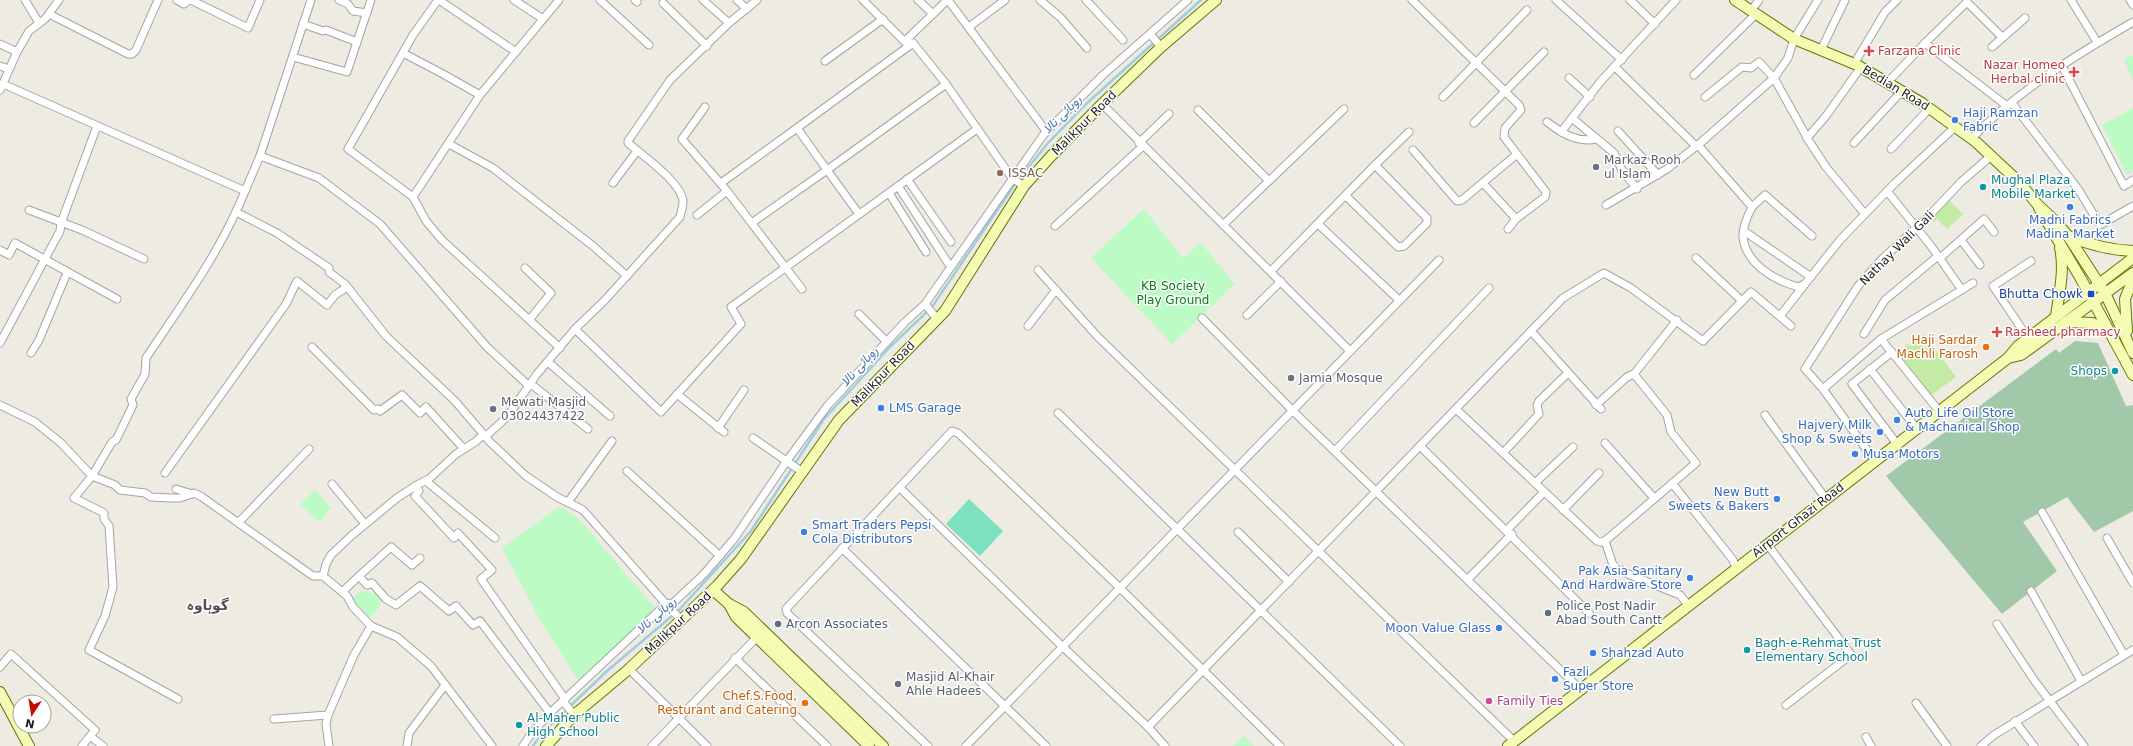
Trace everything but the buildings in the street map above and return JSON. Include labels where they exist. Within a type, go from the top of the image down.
[{"type":"main road","name":"Malikpur Road","points":[[546,746],[572,713],[629,669],[680,619],[713,590],[740,559],[799,470],[839,420],[934,317],[945,311],[1023,185],[1160,46],[1216,0]]},
{"type":"main road","name":"Bedian Road","points":[[1735,0],[1794,39],[1858,66],[1902,91],[1972,139],[2020,183],[2037,204],[2068,236],[2105,293],[2133,353]]},
{"type":"main road","name":"Bedian Road","points":[[2037,204],[2111,333],[2133,375]]},
{"type":"main road","points":[[2068,236],[2087,244],[2107,249],[2133,251]]},
{"type":"main road","points":[[2056,316],[2061,281],[2062,257],[2059,244]]},
{"type":"main road","points":[[2090,296],[2099,284],[2133,258]]},
{"type":"main road","points":[[2008,358],[2018,346],[2056,316],[2090,296],[2105,293],[2133,273]]},
{"type":"main road","points":[[2128,340],[2125,299],[2133,279]]},
{"type":"main road","name":"Airport Ghazi Road","points":[[1511,744],[2008,358],[2021,354],[2065,322],[2090,296]]},
{"type":"main road","points":[[2065,322],[2075,321],[2093,323],[2111,333]]},
{"type":"main road","points":[[713,590],[729,604],[744,612],[883,746]]},
{"type":"main road","points":[[729,604],[736,617],[869,746]]},
{"type":"main road","points":[[0,692],[29,746]]},
{"type":"street","points":[[25,0],[39,23]]},
{"type":"street","points":[[59,0],[49,14],[29,31],[17,52],[1,87],[97,126],[245,191]]},
{"type":"street","points":[[49,14],[128,54],[132,54],[136,50],[158,0]]},
{"type":"street","points":[[177,0],[184,4],[190,0],[248,28],[260,0]]},
{"type":"street","points":[[178,699],[89,650],[106,616],[113,587],[109,526],[104,519],[104,513],[74,498],[92,476],[112,442],[116,440],[133,405],[131,399],[145,374],[146,358],[205,269],[236,212],[260,156],[311,0]]},
{"type":"street","points":[[339,0],[348,4],[353,11],[366,13]]},
{"type":"street","points":[[293,57],[347,72],[371,0]]},
{"type":"street","points":[[516,52],[439,0],[403,53],[348,149],[413,197],[426,221],[442,240],[560,348]]},
{"type":"street","points":[[514,0],[543,19]]},
{"type":"street","points":[[413,197],[480,95],[559,0]]},
{"type":"street","points":[[600,0],[649,45]]},
{"type":"street","points":[[703,0],[729,23]]},
{"type":"street","points":[[736,0],[747,9]]},
{"type":"street","points":[[322,576],[331,555],[365,524],[415,486],[426,480],[507,417],[537,374],[575,329],[627,276],[674,224],[680,216],[682,209],[683,200],[679,191],[628,143],[628,140],[670,80],[707,46],[729,23],[757,0]]},
{"type":"street","points":[[863,0],[907,43],[913,43],[946,84],[1012,178],[1023,185]]},
{"type":"street","points":[[918,0],[934,14]]},
{"type":"street","points":[[721,183],[797,128],[907,43],[947,0],[969,27],[1046,131]]},
{"type":"street","points":[[969,27],[1005,0]]},
{"type":"street","points":[[1040,0],[1060,17],[1087,48]]},
{"type":"street","points":[[1086,0],[1123,40]]},
{"type":"street","points":[[523,746],[531,734],[550,713],[666,604],[673,603],[703,575],[720,556],[734,539],[786,462],[828,405],[886,342],[926,306],[1012,178],[1046,131],[1103,75],[1150,36],[1188,0]]},
{"type":"street","points":[[1412,0],[1477,62],[1519,105],[1521,110],[1503,132],[1506,142],[1546,192],[1545,197],[1516,219],[1508,229]]},
{"type":"street","points":[[1556,0],[1622,60]]},
{"type":"street","points":[[1630,0],[1655,24]]},
{"type":"street","points":[[1561,132],[1615,67],[1676,0]]},
{"type":"street","points":[[1694,75],[1754,12],[1759,0]]},
{"type":"street","points":[[1606,205],[1637,189],[1697,146],[1774,78],[1788,58],[1794,39],[1818,0]]},
{"type":"street","points":[[1821,50],[1845,0]]},
{"type":"street","points":[[1807,138],[1826,116],[1858,66],[1884,12],[1896,0]]},
{"type":"street","points":[[2071,0],[2097,42]]},
{"type":"street","points":[[2130,0],[2133,5]]},
{"type":"street","points":[[1887,83],[1925,43],[1968,2],[2002,37]]},
{"type":"street","points":[[662,3],[707,46]]},
{"type":"street","points":[[1443,97],[1527,10]]},
{"type":"street","points":[[1992,47],[2025,18]]},
{"type":"street","points":[[824,61],[883,19]]},
{"type":"street","points":[[1972,139],[1995,114],[2097,42],[2133,22]]},
{"type":"street","points":[[303,24],[323,31],[326,30],[357,42]]},
{"type":"street","points":[[1150,36],[1160,46]]},
{"type":"street","points":[[1925,43],[2010,104],[2078,189],[2100,225],[2133,206]]},
{"type":"street","points":[[0,44],[17,52]]},
{"type":"street","points":[[1474,123],[1544,52]]},
{"type":"street","points":[[403,53],[480,95]]},
{"type":"street","points":[[1705,96],[1742,67],[1751,68],[1759,62],[1774,78],[1807,138],[1837,181],[1865,214]]},
{"type":"street","points":[[0,66],[9,69]]},
{"type":"street","points":[[2062,66],[2124,186],[2133,180]]},
{"type":"street","points":[[1615,67],[1697,146],[1752,207]]},
{"type":"street","points":[[1569,78],[1590,97]]},
{"type":"street","points":[[753,222],[946,84]]},
{"type":"street","points":[[1854,144],[1902,91]]},
{"type":"street","points":[[1102,104],[1141,145],[1271,271],[1350,351]]},
{"type":"street","points":[[705,107],[682,140],[721,183],[753,222],[802,289]]},
{"type":"street","points":[[1223,225],[1344,108]]},
{"type":"street","points":[[1891,149],[1930,109]]},
{"type":"street","points":[[1198,110],[1268,180]]},
{"type":"street","points":[[1055,226],[1141,145],[1169,114]]},
{"type":"street","points":[[1572,118],[1614,154],[1622,170],[1637,189]]},
{"type":"street","points":[[1547,122],[1561,132],[1577,139],[1596,139]]},
{"type":"street","points":[[0,344],[60,231],[61,223],[97,126]]},
{"type":"street","points":[[1780,316],[1840,240],[1887,191],[1955,127]]},
{"type":"street","points":[[797,128],[859,214]]},
{"type":"street","points":[[575,329],[661,412],[741,324],[731,307],[977,129]]},
{"type":"street","points":[[1618,131],[1658,175]]},
{"type":"street","points":[[1271,271],[1346,196],[1374,165],[1409,132]]},
{"type":"street","points":[[449,144],[493,168],[592,246],[627,276]]},
{"type":"street","points":[[612,182],[637,150]]},
{"type":"street","points":[[1413,150],[1457,200],[1462,200],[1516,155]]},
{"type":"street","points":[[260,156],[319,178],[380,224],[487,347],[530,385],[588,429]]},
{"type":"street","name":"Nathay Wali Gali","points":[[1822,389],[1805,369],[1858,286],[1882,259],[1915,229],[1961,182],[1991,156]]},
{"type":"street","points":[[1346,196],[1398,247],[1404,246],[1426,225],[1427,218],[1374,165]]},
{"type":"street","points":[[907,179],[951,242]]},
{"type":"street","points":[[1483,183],[1516,219]]},
{"type":"street","points":[[898,186],[948,263]]},
{"type":"street","points":[[697,215],[727,190]]},
{"type":"street","points":[[1887,191],[1915,229],[1939,257],[1962,290]]},
{"type":"street","points":[[889,193],[926,252]]},
{"type":"street","points":[[1805,284],[1798,287],[1790,285],[1758,267],[1747,250],[1743,236],[1752,207],[1765,195],[1812,236]]},
{"type":"street","points":[[29,210],[82,230],[144,259]]},
{"type":"street","points":[[236,212],[277,233],[329,268],[328,272],[347,287],[386,336],[455,401],[484,436],[526,476],[557,497],[582,510],[680,619]]},
{"type":"street","points":[[1864,334],[1885,300],[1961,240],[1984,219],[1994,232]]},
{"type":"street","points":[[1318,224],[1399,300]]},
{"type":"street","points":[[1744,231],[1811,277]]},
{"type":"street","points":[[1961,240],[1980,264]]},
{"type":"street","points":[[0,250],[9,255],[15,243],[117,299]]},
{"type":"street","points":[[1696,258],[1742,301]]},
{"type":"street","points":[[966,746],[1439,260]]},
{"type":"street","points":[[2028,338],[1993,286],[2031,261]]},
{"type":"street","points":[[525,268],[551,293],[530,319]]},
{"type":"street","points":[[1038,270],[1097,336],[1319,550],[1511,744]]},
{"type":"street","points":[[32,353],[68,273]]},
{"type":"street","points":[[1148,727],[1563,298],[1604,273],[1631,288],[1676,320],[1702,341],[1751,292],[1791,326]]},
{"type":"street","points":[[165,473],[286,304],[297,281],[327,305],[334,295],[347,287]]},
{"type":"street","points":[[1247,315],[1281,281]]},
{"type":"street","points":[[1875,461],[1822,389],[1881,339],[1973,283]]},
{"type":"street","points":[[1335,451],[1489,288]]},
{"type":"street","points":[[1028,326],[1056,290]]},
{"type":"street","points":[[926,306],[934,317]]},
{"type":"street","points":[[859,314],[886,342]]},
{"type":"street","points":[[1202,318],[1293,411],[1580,689]]},
{"type":"street","points":[[1531,331],[1599,407],[1627,378],[1634,374],[1676,320]]},
{"type":"street","points":[[1881,339],[1939,411]]},
{"type":"street","points":[[312,347],[374,410],[378,409],[380,411],[402,394],[420,413],[426,407],[464,449]]},
{"type":"street","points":[[1892,352],[1852,384],[1897,444]]},
{"type":"street","points":[[548,362],[610,416]]},
{"type":"street","points":[[1870,369],[1917,429]]},
{"type":"street","points":[[1502,453],[1539,414],[1537,405],[1540,401],[1568,373]]},
{"type":"street","points":[[1456,409],[1563,510],[1597,541],[1601,542],[1605,541],[1696,463],[1671,432],[1667,415],[1634,374]]},
{"type":"street","points":[[677,394],[721,430],[744,390]]},
{"type":"street","points":[[0,405],[35,422],[61,444],[92,476],[115,485],[120,490],[139,491],[151,497],[180,498],[192,494]]},
{"type":"street","points":[[1058,413],[1400,746]]},
{"type":"street","points":[[1765,415],[1826,499]]},
{"type":"street","points":[[928,746],[787,613],[786,609],[900,488],[947,434],[952,431],[958,433],[1120,588],[1280,746]]},
{"type":"street","points":[[753,438],[799,470]]},
{"type":"street","points":[[568,502],[612,441]]},
{"type":"street","points":[[1605,443],[1654,498]]},
{"type":"street","points":[[1420,446],[1590,613]]},
{"type":"street","points":[[1535,483],[1573,447]]},
{"type":"street","points":[[239,522],[309,449]]},
{"type":"street","points":[[627,471],[720,556]]},
{"type":"street","points":[[1563,510],[1600,473]]},
{"type":"street","points":[[426,480],[495,538]]},
{"type":"street","points":[[1672,483],[1733,560],[1736,568]]},
{"type":"street","points":[[332,484],[365,524]]},
{"type":"street","points":[[415,486],[419,491],[415,496],[454,538],[458,533],[492,570],[481,579],[572,713]]},
{"type":"street","points":[[900,488],[1063,647],[1148,727],[1165,746]]},
{"type":"street","points":[[176,489],[192,494],[194,493],[202,497],[313,576],[322,576],[342,592],[370,626],[397,637],[430,666],[492,746]]},
{"type":"street","points":[[1468,579],[1544,492]]},
{"type":"street","points":[[2042,512],[2124,655]]},
{"type":"street","points":[[1238,532],[1289,582]]},
{"type":"street","points":[[2107,538],[2133,583]]},
{"type":"street","points":[[1605,541],[1613,565],[1628,574],[1680,595],[1689,606]]},
{"type":"street","points":[[1767,544],[1848,648],[1850,653],[1848,657],[1786,706]]},
{"type":"street","points":[[342,592],[391,547],[412,564],[420,558]]},
{"type":"street","points":[[842,548],[1046,746]]},
{"type":"street","points":[[359,576],[367,585],[372,583],[386,599],[396,605],[420,586],[449,611],[456,606],[473,625],[480,621],[550,713]]},
{"type":"street","points":[[2031,591],[2081,681]]},
{"type":"street","points":[[1997,624],[2084,746]]},
{"type":"street","points":[[329,746],[326,724],[328,715],[354,655],[370,626]]},
{"type":"street","points":[[652,746],[678,717],[757,637]]},
{"type":"street","points":[[1981,746],[2015,721],[2133,650]]},
{"type":"street","points":[[0,667],[11,654],[95,730],[82,746]]},
{"type":"street","points":[[735,658],[827,746]]},
{"type":"street","points":[[629,669],[707,746]]},
{"type":"street","points":[[407,746],[410,732],[445,686]]},
{"type":"street","points":[[1916,703],[1947,746]]},
{"type":"street","points":[[274,719],[328,715]]},
{"type":"street","points":[[2015,721],[2034,746]]},
{"type":"street","points":[[90,736],[103,746]]},
{"type":"street","points":[[1866,737],[1871,746]]},
{"type":"green space","points":[[2133,55],[2133,80],[2124,60]]},
{"type":"green space","points":[[2133,108],[2133,171],[2127,175],[2102,125]]},
{"type":"green space","points":[[1948,199],[1963,214],[1947,229],[1937,219],[1934,222],[1929,217]]},
{"type":"green space","name":"KB Society Play Ground","points":[[1144,209],[1183,258],[1201,243],[1235,284],[1172,344],[1091,258]]},
{"type":"green space","points":[[1924,334],[1956,377],[1930,396],[1901,357],[1907,353],[1904,348],[1908,344],[1910,346]]},
{"type":"green space","points":[[2075,341],[2098,343],[2126,406],[2133,405],[2133,511],[2094,532],[2067,497],[2023,522],[2057,571],[2002,614],[1886,476],[2056,349],[2059,353]]},
{"type":"green space","points":[[315,490],[331,508],[319,522],[300,505]]},
{"type":"green space","points":[[969,499],[1003,531],[980,556],[946,524]]},
{"type":"green space","points":[[560,506],[580,520],[657,610],[578,680],[540,620],[502,548]]},
{"type":"green space","points":[[362,591],[376,593],[383,600],[374,615],[369,617],[352,598]]},
{"type":"green space","points":[[1244,736],[1254,746],[1233,746]]},
{"type":"waterway","name":"روہائی نالا","points":[[533,746],[543,732],[607,671],[679,610],[751,531],[824,419],[891,346],[932,307],[1015,184],[1048,143],[1085,105],[1201,0]]},
{"type":"place","name":"Farzana Clinic","points":[[1869,51]]},
{"type":"place","name":"Nazar Homeo Herbal clinic","points":[[2074,72]]},
{"type":"place","name":"Haji Ramzan Fabric","points":[[1955,120]]},
{"type":"place","name":"Markaz Rooh ul Islam","points":[[1596,167]]},
{"type":"place","name":"ISSAC","points":[[1000,173]]},
{"type":"place","name":"Mughal Plaza Mobile Market","points":[[1983,187]]},
{"type":"place","name":"Madni Fabrics Madina Market","points":[[2070,207]]},
{"type":"place","name":"Bhutta Chowk","points":[[2091,294]]},
{"type":"place","name":"Rasheed pharmacy","points":[[1997,332]]},
{"type":"place","name":"Haji Sardar Machli Farosh","points":[[1986,347]]},
{"type":"place","name":"Shops","points":[[2115,371]]},
{"type":"place","name":"Jamia Mosque","points":[[1291,378]]},
{"type":"place","name":"LMS Garage","points":[[881,408]]},
{"type":"place","name":"Mewati Masjid 03024437422","points":[[493,409]]},
{"type":"place","name":"Auto Life Oil Store & Machanical Shop","points":[[1897,420]]},
{"type":"place","name":"Hajvery Milk Shop & Sweets","points":[[1880,432]]},
{"type":"place","name":"Musa Motors","points":[[1855,454]]},
{"type":"place","name":"New Butt Sweets & Bakers","points":[[1777,499]]},
{"type":"place","name":"Smart Traders Pepsi Cola Distributors","points":[[804,532]]},
{"type":"place","name":"Pak Asia Sanitary And Hardware Store","points":[[1690,578]]},
{"type":"place","name":"Police Post Nadir Abad South Cantt","points":[[1548,613]]},
{"type":"place","name":"Arcon Associates","points":[[778,624]]},
{"type":"place","name":"Moon Value Glass","points":[[1499,628]]},
{"type":"place","name":"Bagh-e-Rehmat Trust Elementary School","points":[[1747,650]]},
{"type":"place","name":"Shahzad Auto","points":[[1593,653]]},
{"type":"place","name":"Fazli Super Store","points":[[1555,679]]},
{"type":"place","name":"Masjid Al-Khair Ahle Hadees","points":[[898,684]]},
{"type":"place","name":"Family Ties","points":[[1489,701]]},
{"type":"place","name":"Chef.S.Food, Resturant and Catering","points":[[805,703]]},
{"type":"place","name":"Al-Maher Public High School","points":[[519,725]]},
{"type":"district","name":"گوہاوہ","points":[[208,605]]}]
